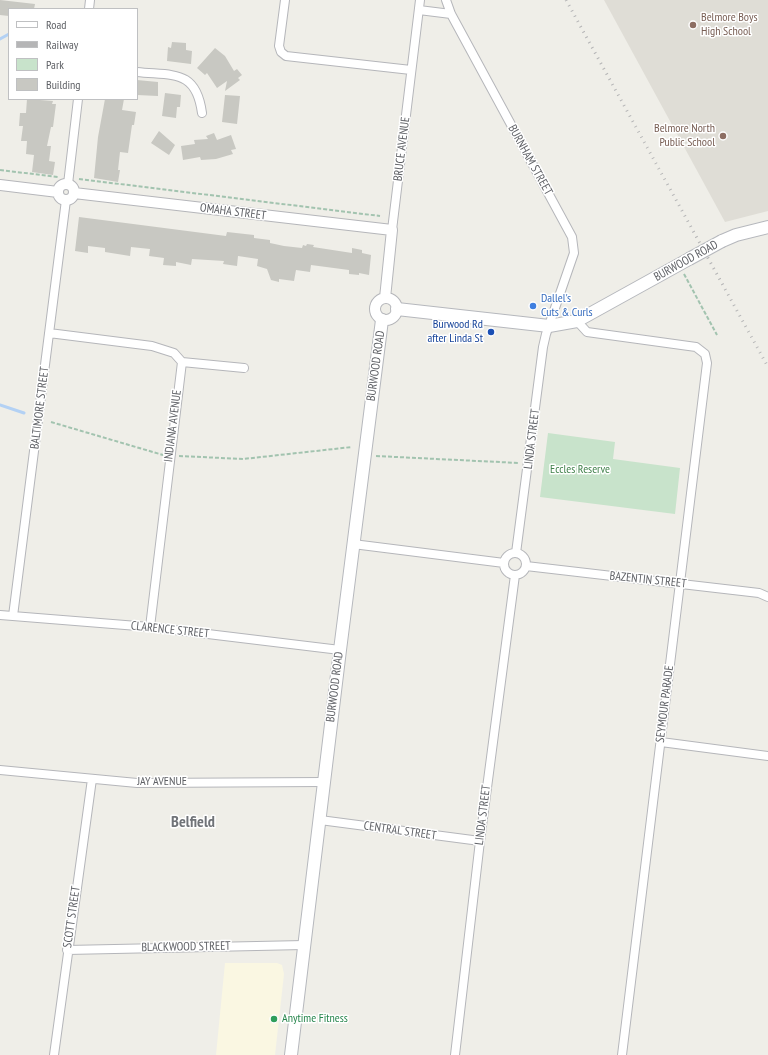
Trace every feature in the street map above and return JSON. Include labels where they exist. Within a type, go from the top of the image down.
[{"type":"main road","name":"BURWOOD ROAD","points":[[397,309],[549,326],[577,321],[722,241],[736,235],[768,227]]},
{"type":"main road","name":"BURWOOD ROAD","points":[[291,1055],[353,544],[382,320]]},
{"type":"street","points":[[285,0],[279,46],[281,52],[286,56],[411,70]]},
{"type":"street","name":"BRUCE AVENUE","points":[[385,298],[420,0]]},
{"type":"street","name":"BURNHAM STREET","points":[[446,0],[451,14],[572,237],[574,253],[549,326]]},
{"type":"street","points":[[419,10],[451,14]]},
{"type":"street","points":[[138,72],[178,77],[191,83],[200,99],[202,113]]},
{"type":"street","points":[[68,184],[78,100]]},
{"type":"street","points":[[0,184],[58,192]]},
{"type":"street","points":[[68,184],[72,186],[74,193],[70,199],[61,199],[58,192],[60,187],[68,184]]},
{"type":"street","name":"OMAHA STREET","points":[[74,193],[392,230]]},
{"type":"street","name":"BALTIMORE STREET","points":[[13,616],[66,200]]},
{"type":"street","points":[[385,298],[394,302],[397,309],[393,318],[382,320],[376,316],[375,308],[377,302],[385,298]]},
{"type":"street","name":"SEYMOUR PARADE","points":[[577,321],[587,332],[701,349],[705,354],[707,363],[622,1055]]},
{"type":"street","name":"LINDA STREET","points":[[516,553],[543,347],[549,326]]},
{"type":"street","points":[[49,333],[152,346],[174,353],[182,362],[244,368]]},
{"type":"street","name":"INDIANA AVENUE","points":[[150,627],[169,456],[182,362]]},
{"type":"street","points":[[353,544],[504,563]]},
{"type":"street","points":[[516,553],[525,558],[526,566],[522,572],[515,575],[508,572],[504,563],[510,554],[516,553]]},
{"type":"street","name":"BAZENTIN STREET","points":[[526,566],[759,593],[768,598]]},
{"type":"street","name":"LINDA STREET","points":[[455,1055],[480,841],[515,575]]},
{"type":"street","name":"CLARENCE STREET","points":[[0,615],[150,627],[340,650]]},
{"type":"street","points":[[661,742],[768,756]]},
{"type":"street","name":"JAY AVENUE","points":[[0,770],[137,783],[324,782]]},
{"type":"street","name":"SCOTT STREET","points":[[54,1055],[67,950],[92,779]]},
{"type":"street","name":"CENTRAL STREET","points":[[320,820],[480,841]]},
{"type":"street","name":"BLACKWOOD STREET","points":[[67,950],[304,945]]},
{"type":"path","points":[[0,170],[58,176]]},
{"type":"path","points":[[78,179],[380,216]]},
{"type":"path","points":[[682,271],[717,334]]},
{"type":"path","points":[[51,422],[158,455],[169,456],[243,459],[352,447]]},
{"type":"path","points":[[376,456],[529,463]]},
{"type":"shaded area","name":"Belmore North Public School","points":[[604,0],[768,0],[768,211],[725,222]]},
{"type":"shaded area","points":[[225,963],[277,963],[282,965],[284,974],[275,1055],[216,1055]]},
{"type":"green space","name":"Eccles Reserve","points":[[548,433],[615,442],[613,459],[680,468],[675,514],[540,497]]},
{"type":"building","points":[[0,0],[35,4],[34,8],[8,8],[8,16],[0,15]]},
{"type":"building","points":[[172,42],[186,43],[186,50],[192,51],[191,64],[167,61],[168,47],[171,48]]},
{"type":"building","points":[[215,48],[225,56],[234,71],[237,69],[242,75],[238,78],[240,80],[225,91],[227,81],[217,88],[207,73],[205,75],[197,68]]},
{"type":"building","points":[[138,80],[158,82],[158,96],[138,95]]},
{"type":"building","points":[[165,93],[181,95],[180,107],[177,107],[176,118],[162,116]]},
{"type":"building","points":[[225,95],[240,96],[237,124],[222,122]]},
{"type":"building","points":[[27,100],[53,101],[52,104],[56,104],[53,127],[51,127],[47,146],[51,146],[49,161],[55,162],[53,175],[32,172],[34,155],[26,154],[27,141],[21,141],[23,126],[19,126],[20,113],[26,113]]},
{"type":"building","points":[[105,100],[124,100],[122,110],[136,112],[134,125],[132,125],[128,153],[120,152],[118,182],[94,178],[98,137]]},
{"type":"building","points":[[159,131],[175,145],[169,155],[151,143]]},
{"type":"building","points":[[214,133],[217,140],[231,135],[236,149],[231,150],[233,154],[216,159],[201,160],[200,157],[183,160],[181,146],[195,144],[194,140],[208,139],[206,136]]},
{"type":"building","points":[[79,217],[226,236],[227,232],[254,235],[254,238],[270,240],[270,243],[284,246],[302,248],[303,245],[306,246],[307,244],[314,245],[313,247],[352,253],[352,248],[362,250],[362,253],[371,255],[369,275],[359,273],[359,275],[349,274],[349,270],[311,265],[310,272],[296,270],[294,281],[279,279],[279,282],[271,280],[267,269],[257,266],[258,259],[238,256],[237,266],[223,264],[224,261],[192,259],[191,265],[176,262],[176,266],[163,265],[164,258],[149,256],[150,249],[131,247],[130,256],[105,252],[105,248],[88,246],[88,253],[75,251]]},
{"type":"waterway","points":[[0,39],[8,35]]},
{"type":"waterway","points":[[0,405],[24,413]]},
{"type":"railway","points":[[566,0],[768,367]]},
{"type":"place","name":"Belmore Boys High School","points":[[693,25]]},
{"type":"place","name":"Belmore North Public School","points":[[723,136]]},
{"type":"place","name":"Dallel's Cuts & Curls","points":[[533,306]]},
{"type":"place","name":"Burwood Rd after Linda St","points":[[491,332]]},
{"type":"place","name":"Anytime Fitness","points":[[274,1019]]},
{"type":"district","name":"Belfield","points":[[193,822]]}]
